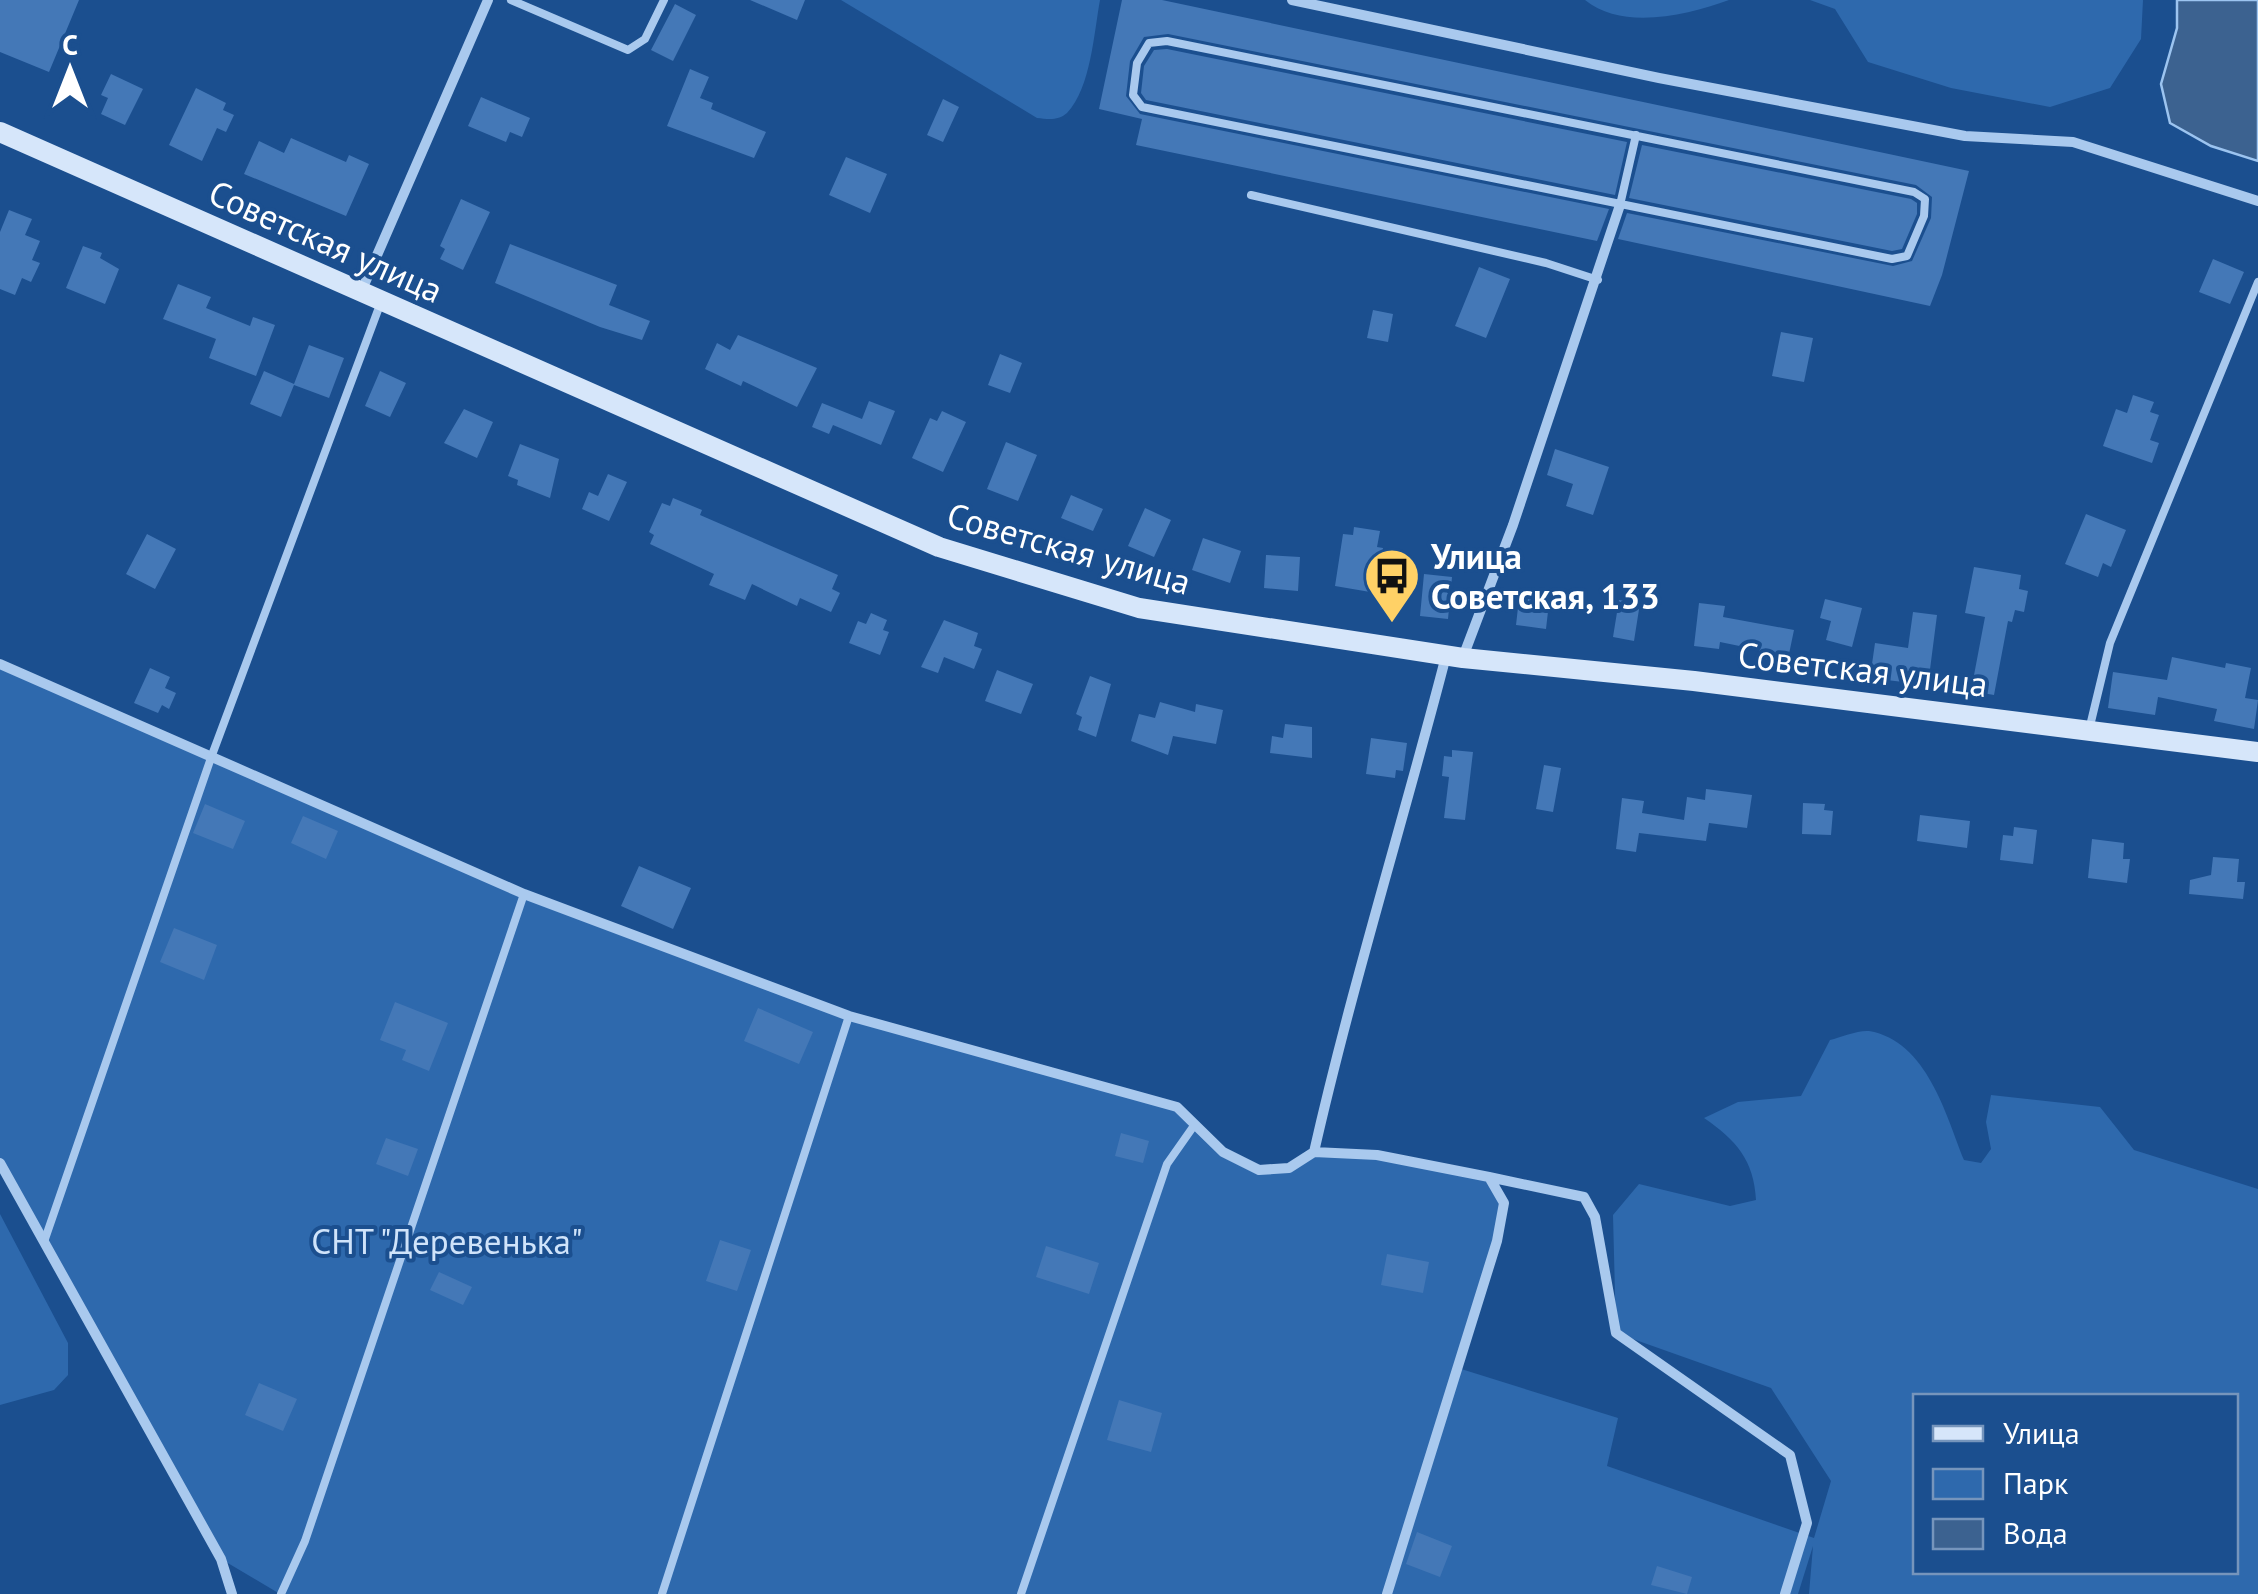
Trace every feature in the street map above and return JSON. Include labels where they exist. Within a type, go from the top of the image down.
[{"type":"street","points":[[361,293],[488,0]]},
{"type":"street","points":[[1292,0],[1659,78],[1965,136],[2074,142],[2258,202]]},
{"type":"street","name":"Советская улица","points":[[0,132],[939,547],[1139,608],[1454,657],[1694,681],[2258,752]]},
{"type":"street","points":[[1314,1152],[1344,1020],[1454,657],[1598,280],[1620,205]]},
{"type":"street","points":[[0,664],[524,894],[849,1016],[1177,1107],[1223,1152],[1259,1170],[1289,1168],[1314,1152],[1397,1158],[1584,1197],[1595,1218],[1616,1332],[1790,1455],[1807,1523],[1785,1594]]},
{"type":"street","points":[[0,1163],[221,1559],[232,1594]]},
{"type":"street","points":[[1387,1594],[1497,1241],[1504,1203],[1489,1177]]},
{"type":"lane","points":[[510,0],[628,50],[645,39],[664,0]]},
{"type":"lane","points":[[1166,41],[1914,192],[1925,199],[1924,216],[1907,256],[1892,259],[1620,205],[1142,107],[1134,94],[1138,63],[1149,44],[1166,41]]},
{"type":"lane","points":[[1620,205],[1636,135]]},
{"type":"lane","points":[[1251,195],[1546,262],[1598,280]]},
{"type":"lane","points":[[2090,730],[2110,643],[2258,282]]},
{"type":"lane","points":[[45,1239],[212,755],[381,302]]},
{"type":"lane","points":[[281,1594],[304,1541],[524,894]]},
{"type":"lane","points":[[662,1594],[849,1016]]},
{"type":"lane","points":[[1021,1594],[1167,1164],[1193,1126]]},
{"type":"green space","points":[[841,0],[1100,0],[1081,89],[1067,113],[1049,119],[1037,118]]},
{"type":"green space","points":[[1585,0],[1729,0],[1675,15],[1636,18],[1600,10]]},
{"type":"green space","points":[[1810,0],[2143,0],[2141,39],[2110,88],[2050,107],[1951,88],[1868,62],[1835,9]]},
{"type":"green space","name":"СНТ \"Деревенька\"","points":[[0,664],[524,894],[849,1016],[1177,1107],[1217,1144],[1254,1167],[1272,1170],[1313,1154],[1341,1153],[1405,1160],[1489,1177],[1504,1203],[1458,1368],[1618,1418],[1607,1466],[1814,1538],[1831,1481],[1771,1388],[1616,1333],[1613,1215],[1639,1184],[1730,1206],[1756,1200],[1752,1173],[1741,1152],[1704,1118],[1738,1102],[1801,1096],[1830,1040],[1869,1031],[1906,1049],[1920,1064],[1941,1102],[1964,1160],[1981,1163],[1991,1149],[1986,1122],[1991,1095],[2100,1107],[2134,1150],[2258,1189],[2258,1594],[1809,1594],[1813,1546],[1798,1594],[280,1594],[221,1559],[0,1163]]},
{"type":"green space","points":[[0,1214],[68,1343],[68,1375],[54,1390],[0,1405]]},
{"type":"water","points":[[2177,0],[2258,0],[2258,161],[2211,146],[2170,123],[2161,84],[2177,28]]},
{"type":"building","points":[[0,0],[79,0],[49,72],[0,52]]},
{"type":"building","points":[[750,0],[805,0],[797,20]]},
{"type":"building","points":[[1122,0],[1162,0],[1969,171],[1942,275],[1930,306],[1618,239],[1627,213],[1893,266],[1912,261],[1931,218],[1932,197],[1916,185],[1168,34],[1144,37],[1130,61],[1126,96],[1140,114],[1609,209],[1597,241],[1136,145],[1142,119],[1099,109]]},
{"type":"building","points":[[675,4],[696,15],[673,61],[651,50]]},
{"type":"building","points":[[1167,49],[1627,142],[1615,195],[1146,100],[1141,93],[1144,66],[1154,50]]},
{"type":"building","points":[[690,69],[709,77],[700,98],[713,103],[711,109],[766,132],[754,158],[667,126]]},
{"type":"building","points":[[111,74],[143,89],[125,125],[101,114],[108,98],[101,95]]},
{"type":"building","points":[[196,88],[226,103],[223,110],[234,115],[226,132],[217,128],[202,161],[169,145]]},
{"type":"building","points":[[481,97],[530,118],[522,137],[510,132],[506,142],[468,126]]},
{"type":"building","points":[[943,99],[959,107],[943,142],[927,135]]},
{"type":"building","points":[[291,138],[346,162],[349,155],[369,164],[346,216],[244,174],[259,141],[284,153]]},
{"type":"building","points":[[1642,145],[1911,199],[1917,203],[1917,214],[1902,249],[1892,251],[1629,198]]},
{"type":"building","points":[[846,157],[887,174],[870,213],[829,195]]},
{"type":"building","points":[[461,199],[490,212],[463,270],[440,259],[445,249],[440,246]]},
{"type":"building","points":[[9,210],[32,219],[25,235],[40,241],[32,260],[40,263],[31,282],[22,278],[15,295],[0,289],[0,232]]},
{"type":"building","points":[[510,244],[617,285],[609,305],[650,321],[642,340],[600,327],[495,283]]},
{"type":"building","points":[[83,246],[102,253],[100,258],[119,269],[105,304],[66,288]]},
{"type":"building","points":[[2213,259],[2244,272],[2230,304],[2199,292]]},
{"type":"building","points":[[1479,267],[1510,279],[1486,338],[1455,326]]},
{"type":"building","points":[[178,284],[211,297],[206,308],[250,326],[253,317],[275,325],[256,376],[209,358],[216,339],[163,319]]},
{"type":"building","points":[[1373,310],[1393,314],[1388,342],[1367,338]]},
{"type":"building","points":[[1781,332],[1813,338],[1804,382],[1772,376]]},
{"type":"building","points":[[738,335],[817,368],[797,407],[743,381],[741,386],[705,369],[717,343],[730,350]]},
{"type":"building","points":[[309,345],[344,358],[329,398],[294,385],[281,417],[250,404],[264,371],[294,384]]},
{"type":"building","points":[[1000,354],[1022,363],[1010,393],[988,385]]},
{"type":"building","points":[[380,371],[406,383],[390,417],[365,406]]},
{"type":"building","points":[[2133,395],[2154,402],[2150,412],[2159,415],[2150,440],[2159,443],[2152,463],[2103,446],[2116,409],[2127,413]]},
{"type":"building","points":[[869,401],[895,411],[881,445],[833,425],[829,434],[812,427],[822,403],[862,419]]},
{"type":"building","points":[[464,409],[493,422],[477,458],[444,443]]},
{"type":"building","points":[[942,411],[966,422],[943,472],[912,458],[930,418],[937,421]]},
{"type":"building","points":[[1006,442],[1037,455],[1018,501],[987,489]]},
{"type":"building","points":[[520,444],[559,459],[550,498],[517,485],[518,480],[508,476]]},
{"type":"building","points":[[1555,449],[1609,467],[1593,515],[1566,506],[1573,484],[1547,475]]},
{"type":"building","points":[[608,474],[627,482],[609,521],[582,509],[589,492],[598,496]]},
{"type":"building","points":[[1071,495],[1103,509],[1093,531],[1061,518]]},
{"type":"building","points":[[673,498],[702,510],[700,515],[838,575],[832,589],[840,593],[831,612],[800,598],[797,606],[752,584],[745,600],[709,585],[714,574],[650,544],[654,535],[649,532],[662,503],[670,506]]},
{"type":"building","points":[[1145,508],[1171,520],[1154,557],[1128,546]]},
{"type":"building","points":[[2086,514],[2126,530],[2111,567],[2103,563],[2098,577],[2065,564]]},
{"type":"building","points":[[1354,527],[1380,531],[1377,547],[1383,548],[1376,593],[1335,586],[1343,534],[1353,535]]},
{"type":"building","points":[[147,534],[176,549],[155,589],[126,574]]},
{"type":"building","points":[[1203,538],[1241,551],[1230,583],[1192,570]]},
{"type":"building","points":[[1266,555],[1300,557],[1298,591],[1264,588]]},
{"type":"building","points":[[1974,567],[2021,575],[2019,589],[2028,591],[2024,612],[2015,610],[2012,622],[2008,621],[1994,695],[1971,691],[1985,617],[1965,613]]},
{"type":"building","points":[[1424,574],[1452,577],[1448,619],[1420,616]]},
{"type":"building","points":[[1520,590],[1550,594],[1546,629],[1516,625]]},
{"type":"building","points":[[1825,599],[1862,608],[1852,647],[1826,640],[1831,621],[1820,618]]},
{"type":"building","points":[[1619,600],[1640,603],[1634,641],[1613,637]]},
{"type":"building","points":[[1699,603],[1725,606],[1723,617],[1794,630],[1789,654],[1779,652],[1777,661],[1758,658],[1759,650],[1720,642],[1719,649],[1694,646]]},
{"type":"building","points":[[1913,612],[1937,615],[1928,685],[1870,678],[1875,643],[1908,648]]},
{"type":"building","points":[[871,613],[887,620],[883,630],[889,632],[880,655],[849,643],[858,621],[866,624]]},
{"type":"building","points":[[944,620],[978,633],[974,646],[982,649],[974,669],[944,657],[938,673],[921,667]]},
{"type":"building","points":[[2172,657],[2225,668],[2226,663],[2251,668],[2245,698],[2258,700],[2254,729],[2214,721],[2217,709],[2158,697],[2155,715],[2108,708],[2113,672],[2167,680]]},
{"type":"building","points":[[150,668],[170,677],[165,688],[176,693],[169,709],[162,705],[158,713],[134,703]]},
{"type":"building","points":[[997,670],[1033,684],[1021,714],[985,701]]},
{"type":"building","points":[[1090,676],[1111,684],[1096,737],[1078,730],[1082,717],[1076,714]]},
{"type":"building","points":[[1160,702],[1195,712],[1196,704],[1223,710],[1216,744],[1173,736],[1168,755],[1131,741],[1139,714],[1155,718]]},
{"type":"building","points":[[1285,724],[1312,727],[1312,758],[1270,753],[1272,736],[1283,738]]},
{"type":"building","points":[[1371,738],[1407,743],[1403,771],[1396,770],[1395,778],[1366,774]]},
{"type":"building","points":[[1452,750],[1473,752],[1465,820],[1444,818],[1449,777],[1442,776],[1444,756],[1452,757]]},
{"type":"building","points":[[1544,765],[1561,768],[1553,812],[1536,809]]},
{"type":"building","points":[[1706,789],[1752,795],[1747,828],[1709,823],[1706,841],[1639,833],[1636,852],[1616,849],[1622,798],[1644,801],[1642,813],[1684,820],[1687,797],[1705,800]]},
{"type":"building","points":[[1803,803],[1825,804],[1824,810],[1833,811],[1831,835],[1802,834]]},
{"type":"building","points":[[205,804],[245,821],[233,849],[193,833]]},
{"type":"building","points":[[1920,815],[1970,821],[1967,848],[1917,841]]},
{"type":"building","points":[[303,816],[338,831],[326,859],[291,843]]},
{"type":"building","points":[[2014,827],[2037,830],[2033,864],[2000,860],[2003,835],[2013,836]]},
{"type":"building","points":[[2092,839],[2124,843],[2123,859],[2130,859],[2127,883],[2088,878]]},
{"type":"building","points":[[2213,857],[2239,859],[2237,882],[2245,882],[2243,899],[2189,894],[2190,880],[2211,875]]},
{"type":"building","points":[[639,866],[691,888],[673,929],[621,906]]},
{"type":"building","points":[[174,928],[217,945],[204,980],[160,962]]},
{"type":"building","points":[[395,1002],[448,1023],[429,1071],[402,1060],[406,1050],[380,1040]]},
{"type":"building","points":[[758,1008],[813,1032],[799,1064],[744,1041]]},
{"type":"building","points":[[1121,1133],[1149,1141],[1143,1163],[1115,1156]]},
{"type":"building","points":[[386,1138],[418,1149],[408,1176],[376,1164]]},
{"type":"building","points":[[720,1240],[751,1250],[737,1291],[706,1281]]},
{"type":"building","points":[[1046,1246],[1099,1263],[1089,1294],[1036,1277]]},
{"type":"building","points":[[1387,1254],[1429,1262],[1423,1293],[1381,1285]]},
{"type":"building","points":[[439,1272],[472,1287],[463,1305],[430,1290]]},
{"type":"building","points":[[259,1383],[297,1399],[283,1431],[245,1415]]},
{"type":"building","points":[[1119,1400],[1162,1413],[1151,1452],[1107,1440]]},
{"type":"building","points":[[1417,1532],[1452,1546],[1440,1577],[1406,1564]]},
{"type":"building","points":[[1657,1566],[1692,1577],[1687,1594],[1651,1585]]},
{"type":"place","name":"Улица Советская, 133","points":[[1392,625]]}]
